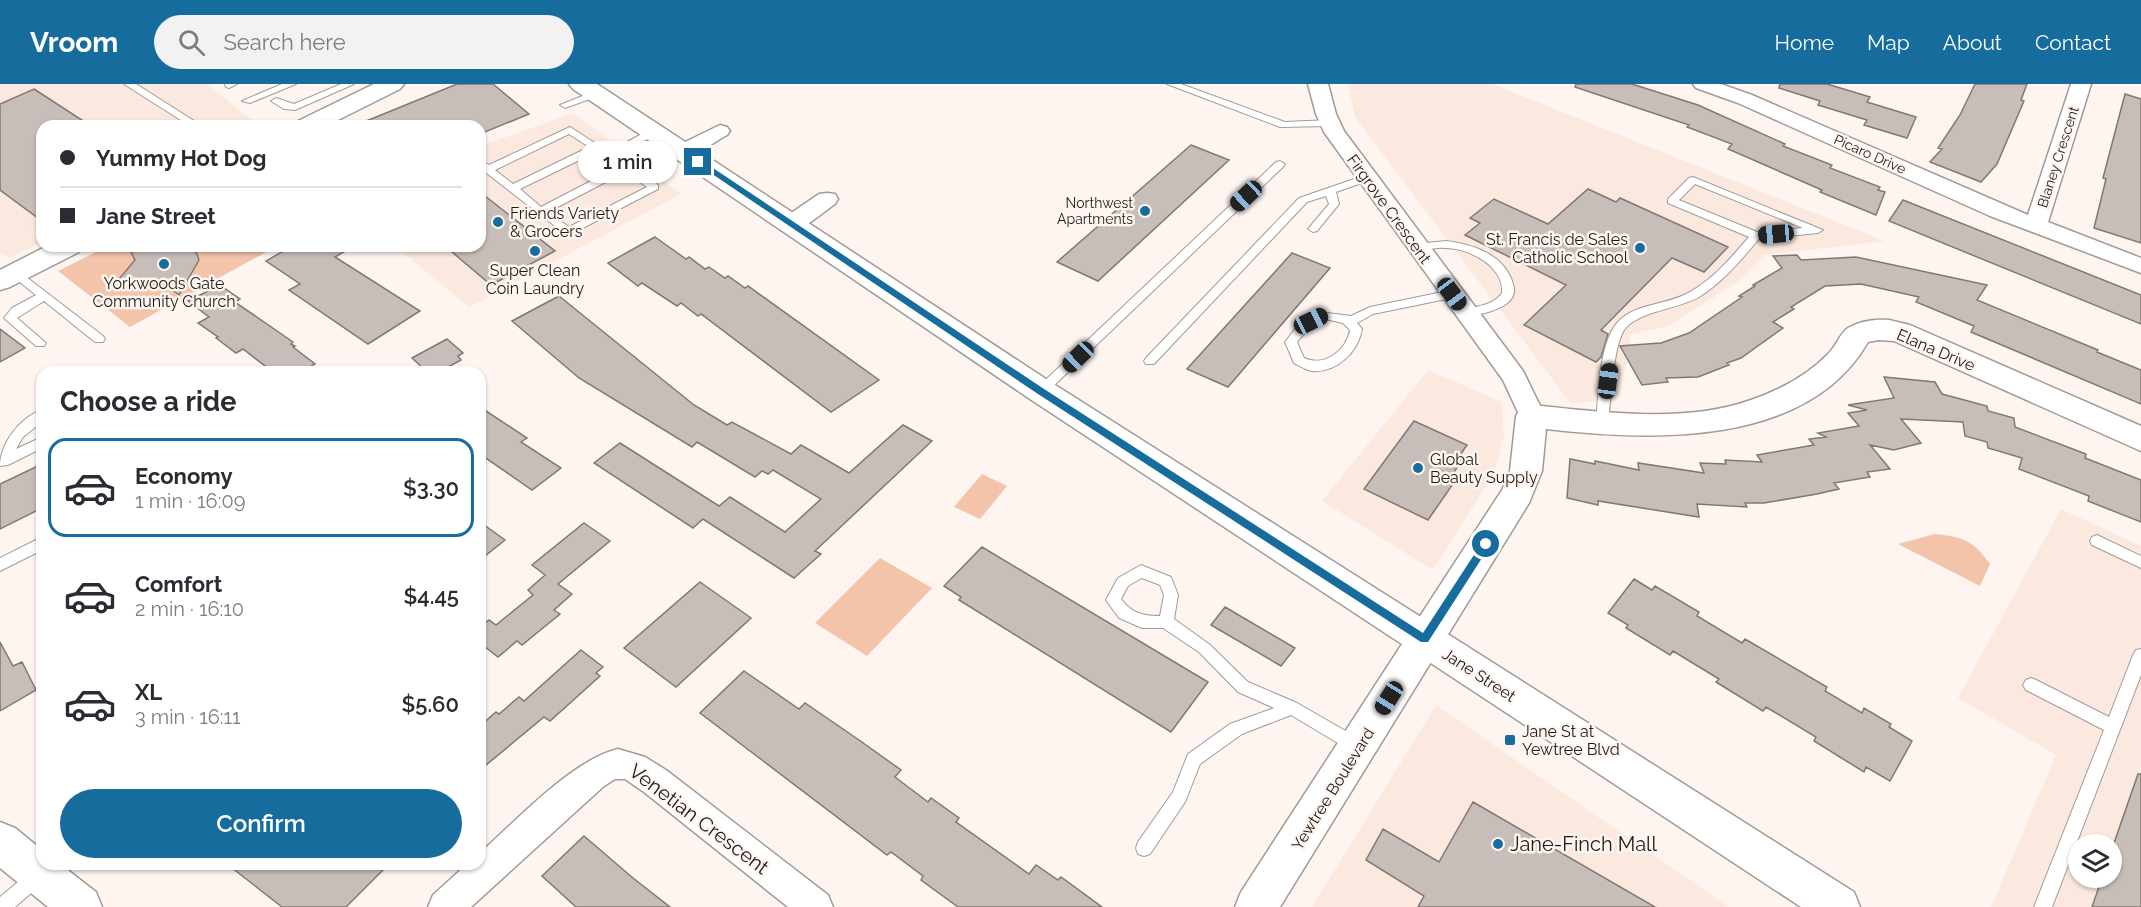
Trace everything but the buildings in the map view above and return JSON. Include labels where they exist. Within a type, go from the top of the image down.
[{"type":"main road","points":[[313,120],[346,89],[392,84]]},
{"type":"main road","name":"Jane Street","points":[[588,89],[1041,392],[1839,907]]},
{"type":"main road","points":[[8,277],[57,252]]},
{"type":"main road","name":"Elana Drive","points":[[1532,416],[1681,424],[1758,410],[1791,398],[1811,385],[1832,369],[1852,345],[1856,336],[1869,329],[1886,329],[1900,332],[2141,439]]},
{"type":"main road","points":[[1425,639],[1517,494],[1526,471],[1532,416]]},
{"type":"main road","name":"Yewtree Boulevard","points":[[1256,907],[1425,639]]},
{"type":"main road","points":[[0,842],[81,907]]},
{"type":"street","name":"Firgrove Crescent","points":[[1318,84],[1330,123],[1366,178],[1514,377],[1532,416]]},
{"type":"street","name":"Picaro Drive","points":[[1703,84],[1745,99],[1998,211],[2036,225]]},
{"type":"street","name":"Blaney Crescent","points":[[2081,84],[2036,225],[2141,266]]},
{"type":"street","points":[[682,151],[720,131]]},
{"type":"street","points":[[789,225],[827,199]]},
{"type":"street","name":"Venetian Crescent","points":[[486,870],[581,784],[600,770],[614,764],[627,763],[655,781],[816,907]]},
{"type":"street","name":"Venetian Crescent","points":[[445,907],[486,870]]},
{"type":"lane","points":[[129,84],[187,120]]},
{"type":"lane","points":[[247,101],[291,84]]},
{"type":"lane","points":[[1172,84],[1284,125],[1330,123]]},
{"type":"lane","points":[[276,101],[286,107],[296,107],[346,89]]},
{"type":"lane","points":[[565,105],[588,89]]},
{"type":"lane","points":[[486,165],[570,130],[654,187],[571,230],[564,230],[486,168]]},
{"type":"lane","points":[[608,156],[653,132]]},
{"type":"lane","points":[[512,189],[596,148]]},
{"type":"lane","points":[[1041,392],[1280,164]]},
{"type":"lane","points":[[540,211],[626,168]]},
{"type":"lane","points":[[1150,361],[1304,200],[1366,178]]},
{"type":"lane","points":[[1602,421],[1610,360],[1616,334],[1621,326],[1633,318],[1688,298],[1711,284],[1756,236],[1818,230],[1693,180],[1672,201],[1756,236]]},
{"type":"lane","points":[[1313,229],[1334,204],[1330,191]]},
{"type":"lane","points":[[1418,248],[1446,244],[1471,250],[1496,264],[1506,277],[1510,291],[1505,299],[1495,305],[1466,313]]},
{"type":"lane","points":[[8,277],[44,296],[99,339]]},
{"type":"lane","points":[[1350,322],[1370,311],[1452,294]]},
{"type":"lane","points":[[40,344],[10,318],[16,311],[44,296]]},
{"type":"lane","points":[[1323,315],[1336,315],[1350,322],[1357,332],[1356,340],[1342,356],[1331,364],[1318,367],[1309,365],[1299,360],[1293,351],[1292,342],[1311,321],[1323,315]]},
{"type":"lane","points":[[1,462],[18,434],[36,420]]},
{"type":"lane","points":[[1,462],[36,445]]},
{"type":"lane","points":[[2097,541],[2141,562]]},
{"type":"lane","points":[[0,565],[36,546]]},
{"type":"lane","points":[[1166,622],[1204,648],[1242,687],[1292,708],[1359,747]]},
{"type":"lane","points":[[2043,907],[2141,655]]},
{"type":"lane","points":[[2031,685],[2113,728]]},
{"type":"lane","points":[[1144,848],[1179,797],[1194,759],[1236,729],[1292,708]]},
{"type":"lane","points":[[2,907],[41,874]]},
{"type":"shaded area","points":[[0,84],[207,84],[252,120],[36,120],[36,245],[9,258],[0,252]]},
{"type":"shaded area","name":"St. Francis de Sales Catholic School","points":[[1348,84],[1492,84],[1885,241],[1766,255],[1742,279],[1669,326],[1631,334],[1620,397],[1571,404],[1355,117]]},
{"type":"shaded area","points":[[574,113],[681,194],[469,307],[402,252],[486,252],[486,144]]},
{"type":"shaded area","points":[[96,252],[266,252],[130,327],[58,271]]},
{"type":"shaded area","points":[[1428,370],[1502,402],[1504,436],[1494,473],[1433,570],[1322,501]]},
{"type":"shaded area","points":[[982,474],[1007,486],[980,519],[954,507]]},
{"type":"shaded area","points":[[2061,509],[2141,546],[2141,907],[1991,907],[2056,755],[1958,698]]},
{"type":"shaded area","points":[[1935,534],[1967,541],[1984,556],[1990,564],[1980,586],[1898,544]]},
{"type":"shaded area","points":[[880,558],[932,588],[867,656],[815,623]]},
{"type":"shaded area","points":[[1436,705],[1729,907],[1312,907]]},
{"type":"place","name":"Northwest Apartments","points":[[1145,211]]},
{"type":"place","name":"Friends Variety & Grocers","points":[[498,222]]},
{"type":"place","name":"St. Francis de Sales Catholic School","points":[[1640,248]]},
{"type":"place","name":"Super Clean Coin Laundry","points":[[535,251]]},
{"type":"place","name":"Yorkwoods Gate Community Church","points":[[164,264]]},
{"type":"place","name":"Global Beauty Supply","points":[[1418,468]]},
{"type":"place","name":"Jane St at Yewtree Blvd","points":[[1510,740]]},
{"type":"place","name":"Jane-Finch Mall","points":[[1498,844]]},
{"type":"route","points":[[698,162],[1041,392],[1425,639],[1486,544]]}]
